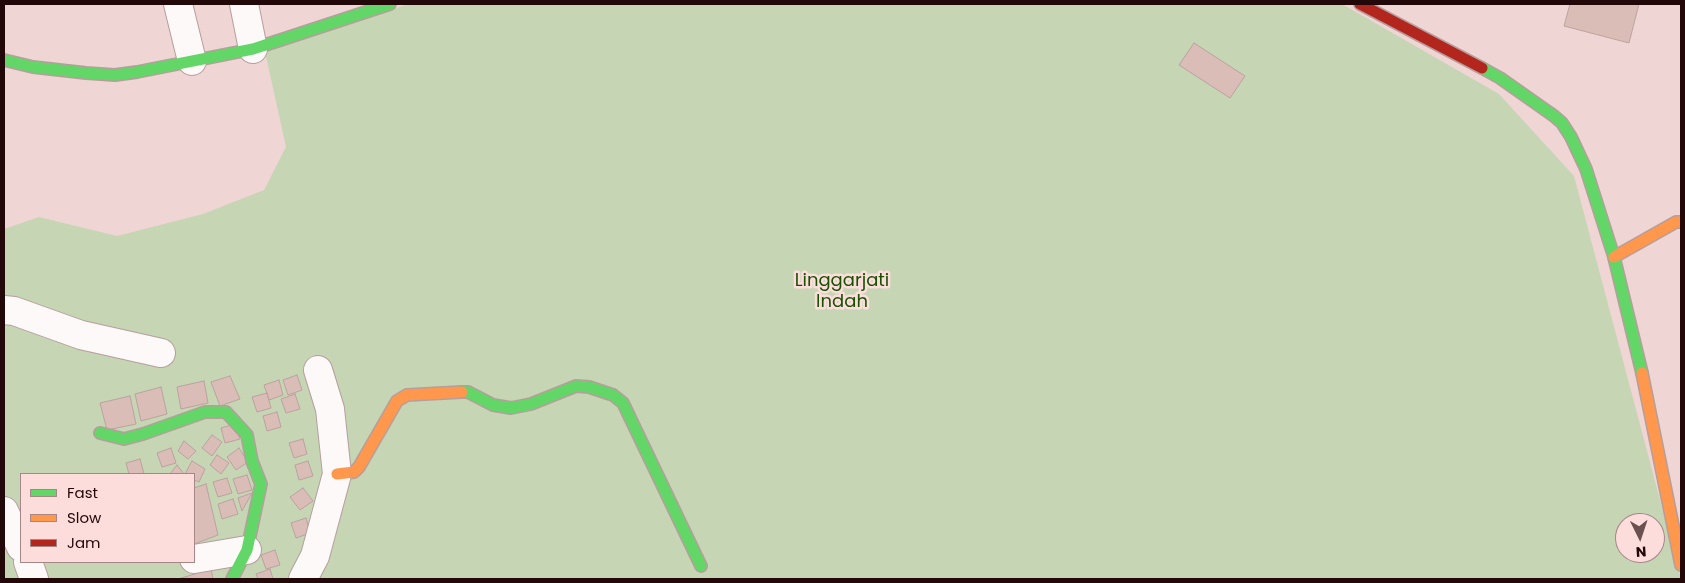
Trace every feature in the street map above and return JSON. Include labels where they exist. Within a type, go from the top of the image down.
[{"type":"street","points":[[178,4],[192,61]]},
{"type":"street","points":[[244,4],[253,49]]},
{"type":"street","points":[[4,60],[32,67],[114,75],[253,49],[390,4]]},
{"type":"street","points":[[1360,4],[1500,78],[1546,109],[1562,123],[1571,137],[1586,169],[1614,257],[1646,390],[1681,565]]},
{"type":"street","points":[[1614,257],[1670,226],[1681,222]]},
{"type":"street","points":[[4,310],[14,311],[81,335],[161,353]]},
{"type":"street","points":[[303,579],[315,556],[337,474],[330,409],[318,370]]},
{"type":"street","points":[[337,474],[354,472],[359,468],[396,401],[407,395],[468,392],[493,405],[511,408],[531,404],[568,388],[576,386],[589,387],[613,395],[623,403],[701,566]]},
{"type":"street","points":[[100,433],[124,439],[205,412],[226,412],[247,435],[252,461],[261,484],[247,550],[232,579]]},
{"type":"street","points":[[4,511],[20,545]]},
{"type":"street","points":[[195,559],[247,550]]},
{"type":"street","points":[[28,563],[34,579]]},
{"type":"green space","name":"Linggarjati Indah","points":[[408,4],[1342,4],[1499,94],[1574,176],[1663,513],[1615,513],[1615,563],[1665,563],[1665,519],[1681,579],[4,579],[4,229],[39,217],[117,236],[203,214],[264,190],[286,147],[265,52]]},
{"type":"building","points":[[1570,4],[1639,4],[1629,43],[1564,26]]},
{"type":"building","points":[[1194,43],[1245,76],[1230,98],[1179,65]]},
{"type":"building","points":[[297,375],[302,390],[288,395],[283,380]]},
{"type":"building","points":[[230,376],[240,399],[220,406],[211,382]]},
{"type":"building","points":[[279,380],[283,395],[269,400],[264,385]]},
{"type":"building","points":[[204,381],[208,403],[181,409],[177,387]]},
{"type":"building","points":[[161,387],[167,414],[141,421],[135,394]]},
{"type":"building","points":[[267,393],[271,408],[257,412],[252,397]]},
{"type":"building","points":[[295,394],[300,409],[286,413],[281,399]]},
{"type":"building","points":[[130,396],[136,424],[107,430],[100,403]]},
{"type":"building","points":[[277,412],[281,427],[267,431],[263,416]]},
{"type":"building","points":[[235,424],[240,439],[225,443],[221,428]]},
{"type":"building","points":[[212,435],[222,442],[212,456],[202,448]]},
{"type":"building","points":[[303,439],[307,454],[294,458],[289,443]]},
{"type":"building","points":[[184,441],[196,451],[188,459],[178,451]]},
{"type":"building","points":[[171,448],[176,463],[162,467],[157,453]]},
{"type":"building","points":[[239,448],[248,462],[236,470],[227,457]]},
{"type":"building","points":[[217,455],[229,463],[221,474],[210,465]]},
{"type":"building","points":[[140,459],[144,473],[129,473],[126,463]]},
{"type":"building","points":[[192,461],[205,469],[199,482],[195,480],[195,473],[186,473]]},
{"type":"building","points":[[308,461],[313,476],[299,480],[295,465]]},
{"type":"building","points":[[177,465],[183,473],[171,473]]},
{"type":"building","points":[[247,475],[252,490],[238,494],[233,479]]},
{"type":"building","points":[[227,478],[232,493],[218,497],[213,482]]},
{"type":"building","points":[[206,484],[218,535],[195,544],[195,488]]},
{"type":"building","points":[[303,488],[313,501],[300,510],[290,497]]},
{"type":"building","points":[[252,493],[242,511],[238,498]]},
{"type":"building","points":[[233,499],[238,514],[222,519],[218,504]]},
{"type":"building","points":[[306,518],[310,533],[296,538],[291,523]]},
{"type":"building","points":[[275,550],[280,565],[266,569],[261,555]]},
{"type":"building","points":[[211,569],[213,579],[178,579]]},
{"type":"building","points":[[270,569],[273,579],[258,579],[256,574]]},
{"type":"traffic: fast","points":[[4,60],[33,67],[86,73],[115,75],[137,72],[253,49],[390,4]]},
{"type":"traffic: fast","points":[[1482,68],[1500,78],[1554,116],[1562,123],[1571,137],[1586,169],[1614,257],[1642,373]]},
{"type":"traffic: fast","points":[[462,392],[468,392],[493,405],[511,408],[531,404],[576,386],[589,387],[613,395],[623,403],[701,566]]},
{"type":"traffic: fast","points":[[100,433],[124,439],[205,412],[226,412],[247,435],[252,461],[261,484],[247,550],[232,579]]},
{"type":"traffic: slow","points":[[1614,257],[1676,222],[1681,222]]},
{"type":"traffic: slow","points":[[1642,373],[1681,565]]},
{"type":"traffic: slow","points":[[337,474],[354,472],[359,467],[397,401],[407,395],[462,392]]},
{"type":"traffic: jam","points":[[1360,4],[1482,68]]}]
